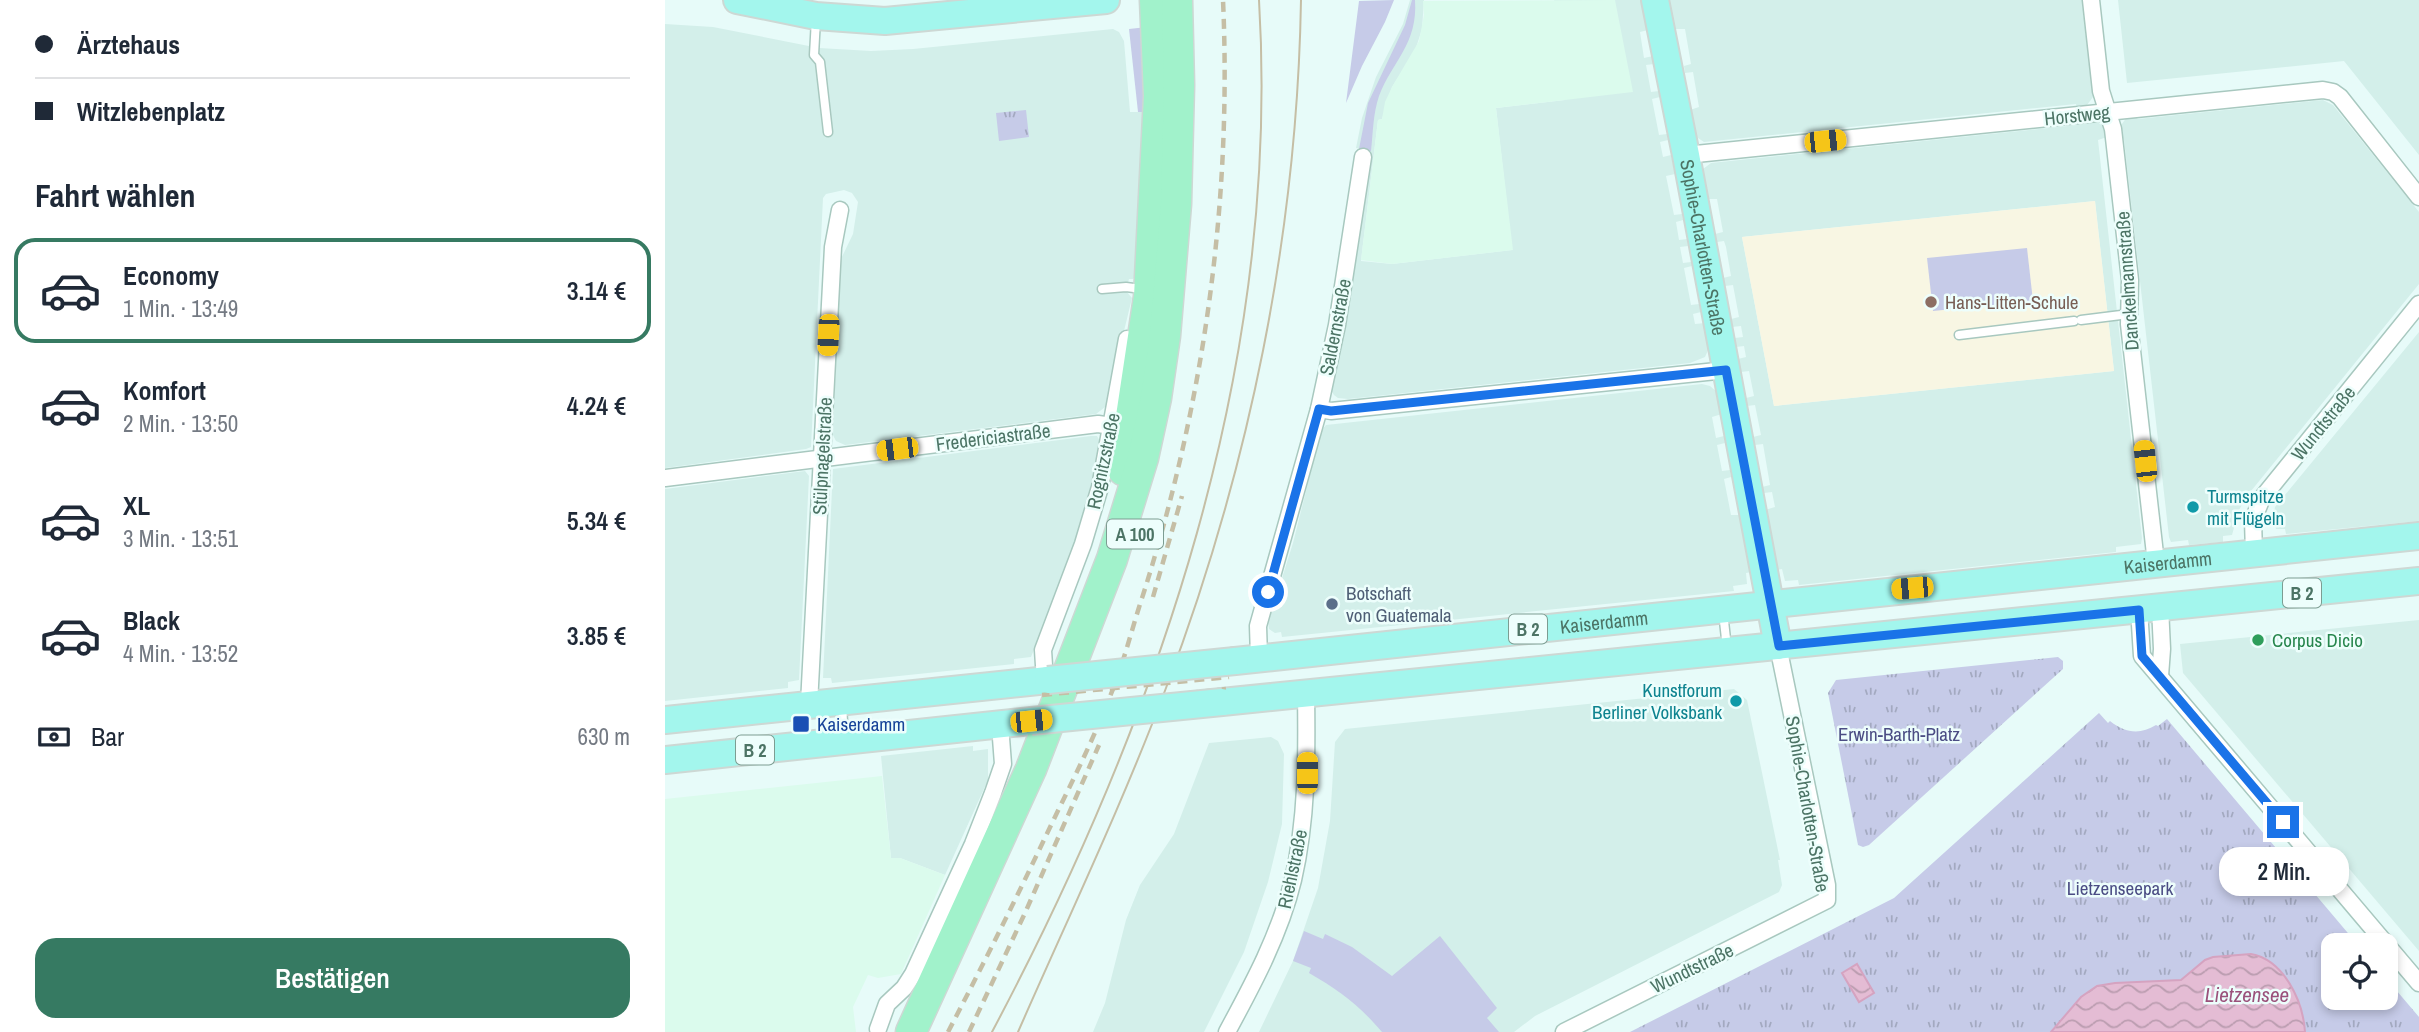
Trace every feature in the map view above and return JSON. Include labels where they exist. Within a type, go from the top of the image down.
[{"type":"highway","points":[[1112,559],[1126,437],[1149,297],[1159,96],[1155,0]]},
{"type":"highway","name":"A 100","points":[[911,1032],[1031,769],[1112,559],[1143,458],[1156,398],[1165,336],[1176,204],[1179,85],[1177,0]]},
{"type":"highway","name":"A 100","points":[[927,1032],[1001,878],[1043,782],[1104,627],[1161,442],[1177,361],[1186,281],[1192,99],[1191,0]]},
{"type":"main road","points":[[737,0],[816,16],[885,20],[934,8],[1106,0]]},
{"type":"main road","name":"Sophie-Charlotten-Straße","points":[[1655,0],[1779,646]]},
{"type":"main road","name":"Kaiserdamm","points":[[665,720],[2419,536]]},
{"type":"main road","name":"B 2","points":[[665,760],[2419,581]]},
{"type":"main road","points":[[1823,597],[1828,641]]},
{"type":"street","name":"Danckelmannstraße","points":[[2091,0],[2101,91],[2113,129],[2130,280],[2129,314],[2157,563]]},
{"type":"street","name":"Horstweg","points":[[1686,155],[2323,90],[2340,97],[2419,197]]},
{"type":"street","name":"Saldernstraße","points":[[1247,659],[1319,409],[1337,325],[1363,157]]},
{"type":"street","name":"Stülpnagelstraße","points":[[809,704],[833,247],[840,210]]},
{"type":"street","name":"Wundtstraße","points":[[2254,553],[2253,520],[2262,498],[2419,304]]},
{"type":"street","name":"Rognitzstraße","points":[[1046,680],[1042,650],[1083,544],[1100,487],[1129,334]]},
{"type":"street","points":[[1319,409],[1331,411],[1726,370]]},
{"type":"street","name":"Fredericiastraße","points":[[665,478],[1098,424],[1112,426]]},
{"type":"street","points":[[2149,608],[2162,649],[2160,676],[2419,983]]},
{"type":"street","name":"Sophie-Charlotten-Straße","points":[[1779,646],[1827,885],[1827,900],[1821,904]]},
{"type":"street","name":"Riehlstraße","points":[[1227,1032],[1273,939],[1293,881],[1307,773],[1306,694]]},
{"type":"street","points":[[878,1029],[887,1004],[913,974],[973,844],[1003,764],[1000,724]]},
{"type":"street","name":"Wundtstraße","points":[[1564,1032],[1821,904]]},
{"type":"lane","points":[[816,16],[814,55],[820,62],[828,132]]},
{"type":"lane","points":[[1139,299],[1146,243],[1142,239]]},
{"type":"lane","points":[[1102,289],[1142,289]]},
{"type":"lane","points":[[1959,335],[2129,314]]},
{"type":"lane","points":[[1723,608],[1727,651]]},
{"type":"lane","points":[[841,701],[844,741]]},
{"type":"shaded area","points":[[1410,0],[1424,0],[1422,29],[1415,51],[1392,87],[1382,119],[1378,120],[1361,261],[1392,264],[1512,250],[1496,108],[1565,100],[1554,0],[1644,0],[1648,30],[1640,32],[1644,58],[1653,56],[1654,64],[1646,65],[1651,92],[1659,91],[1660,97],[1652,99],[1659,135],[1667,134],[1668,140],[1660,142],[1663,157],[1671,155],[1675,174],[1666,176],[1674,215],[1682,214],[1683,220],[1676,222],[1679,240],[1687,239],[1688,246],[1680,247],[1683,263],[1691,262],[1692,266],[1684,268],[1691,305],[1699,304],[1701,312],[1693,314],[1695,324],[1705,323],[1709,348],[1705,357],[1690,363],[1348,399],[1334,395],[1331,390],[1332,383],[1348,306],[1371,151],[1356,148],[1362,118],[1376,77],[1403,24]]},
{"type":"shaded area","points":[[1615,0],[1633,92],[1496,108],[1513,250],[1392,264],[1361,260],[1378,120],[1382,119],[1385,102],[1392,87],[1419,41],[1424,15],[1423,1]]},
{"type":"shaded area","points":[[1669,0],[2082,0],[2093,97],[2087,105],[2077,108],[2076,104],[1704,142],[1695,136],[1690,110],[1699,107],[1693,72],[1685,73],[1684,66],[1691,64],[1685,29],[1674,29]]},
{"type":"shaded area","points":[[2118,0],[2419,0],[2419,155],[2344,61],[2127,83]]},
{"type":"shaded area","points":[[665,24],[713,27],[819,48],[871,51],[1113,29],[1119,32],[1124,41],[1130,112],[1148,112],[1137,275],[1129,279],[1126,291],[1132,298],[1109,404],[1096,414],[845,445],[836,441],[833,435],[840,261],[853,234],[858,202],[852,193],[844,190],[826,194],[823,198],[811,447],[665,468]]},
{"type":"shaded area","points":[[2323,100],[2333,105],[2419,212],[2419,284],[2247,496],[2239,510],[2232,535],[2223,536],[2223,542],[2189,545],[2188,540],[2171,542],[2124,140],[2119,136],[2119,128],[2127,117],[2132,115],[2138,119]]},
{"type":"shaded area","points":[[2095,120],[2105,128],[2107,137],[2098,140],[2141,544],[2116,547],[2116,552],[1799,585],[1798,580],[1785,581],[1782,569],[1776,570],[1765,510],[1775,507],[1772,492],[1764,493],[1762,487],[1770,485],[1763,444],[1755,445],[1753,437],[1761,435],[1755,405],[1747,406],[1746,398],[1754,396],[1749,371],[1741,372],[1738,359],[1746,357],[1744,346],[1736,347],[1735,338],[1743,337],[1741,326],[1732,327],[1731,319],[1739,317],[1733,285],[1725,286],[1723,278],[1731,276],[1726,247],[1724,241],[1717,242],[1715,234],[1723,232],[1717,199],[1706,199],[1703,169],[1711,163],[2077,125],[2078,121]],"holes":[[[2095,201],[2114,371],[1774,406],[1742,237]]]},
{"type":"shaded area","name":"Hans-Litten-Schule","points":[[2095,201],[2114,371],[1774,406],[1742,237]]},
{"type":"shaded area","points":[[2419,332],[2419,521],[2286,534],[2285,529],[2276,529],[2273,517],[2275,507]]},
{"type":"shaded area","points":[[1702,384],[1710,386],[1719,398],[1722,414],[1712,417],[1716,438],[1724,436],[1725,443],[1717,445],[1722,471],[1730,470],[1731,477],[1724,479],[1731,515],[1741,515],[1752,572],[1746,573],[1747,584],[1733,586],[1734,591],[1282,637],[1281,632],[1275,633],[1269,629],[1268,623],[1293,543],[1321,431],[1326,425]]},
{"type":"shaded area","points":[[1097,436],[1101,443],[1081,525],[1072,556],[1031,657],[1014,659],[1014,664],[832,683],[831,678],[823,678],[833,469]]},
{"type":"shaded area","points":[[805,471],[809,476],[799,680],[788,682],[788,688],[665,701],[665,489]]},
{"type":"shaded area","points":[[2419,620],[2419,951],[2183,673],[2180,644]]},
{"type":"shaded area","points":[[1734,689],[1747,700],[1780,860],[1782,885],[1779,892],[1535,1016],[1514,1032],[1259,1032],[1293,961],[1318,888],[1330,821],[1335,742],[1345,729]]},
{"type":"shaded area","points":[[1271,737],[1278,741],[1284,754],[1282,824],[1268,882],[1244,952],[1204,1032],[1093,1032],[1105,1003],[1126,920],[1140,885],[1174,834],[1209,743]]},
{"type":"shaded area","points":[[973,746],[973,751],[988,749],[988,780],[945,875],[900,858],[891,858],[881,756]]},
{"type":"shaded area","points":[[882,776],[891,858],[900,858],[945,875],[901,974],[878,978],[868,975],[853,1007],[856,1032],[665,1032],[665,799]]},
{"type":"green space","points":[[1394,0],[1385,22],[1346,103],[1359,1]]},
{"type":"green space","points":[[1412,0],[1415,0],[1413,28],[1379,96],[1371,151],[1359,149],[1368,103],[1405,25]]},
{"type":"green space","points":[[1147,27],[1148,112],[1138,112],[1129,29]]},
{"type":"green space","points":[[1026,110],[1029,137],[999,141],[996,113]]},
{"type":"green space","points":[[2027,248],[2033,301],[1933,311],[1927,258]]},
{"type":"green space","name":"Erwin-Barth-Platz","points":[[2058,657],[2063,661],[2063,669],[1869,845],[1858,845],[1828,693],[1836,680]]},
{"type":"green space","name":"Lietzenseepark","points":[[2099,713],[2108,723],[2110,721],[2133,731],[2158,726],[2167,719],[2348,933],[2321,933],[2321,1010],[2398,1010],[2398,992],[2419,1017],[2419,1032],[1630,1032],[1894,898]]},
{"type":"green space","points":[[1304,931],[1323,939],[1325,934],[1352,947],[1392,976],[1440,936],[1497,1008],[1487,1018],[1499,1032],[1382,1032],[1348,999],[1309,973],[1311,968],[1293,961]]},
{"type":"water","name":"Lietzensee","points":[[2251,954],[2273,964],[2290,984],[2296,995],[2305,1032],[2051,1032],[2081,997],[2097,986],[2181,980],[2205,960],[2213,957]]},
{"type":"water","points":[[1857,964],[1874,993],[1859,1002],[1842,973]]},
{"type":"tram line","points":[[992,1032],[1053,912],[1108,788],[1156,662],[1197,534],[1228,403],[1250,270],[1261,136],[1259,0]]},
{"type":"tram line","points":[[1018,1032],[1149,732],[1222,521],[1263,350],[1278,263],[1290,176],[1301,0]]},
{"type":"railway","points":[[948,1032],[1098,727],[1120,670],[1164,523],[1183,449],[1197,376],[1218,226],[1225,76],[1223,0]]},
{"type":"railway","points":[[1153,597],[1182,496]]},
{"type":"railway","points":[[1042,695],[1229,677]]},
{"type":"railway","points":[[1036,710],[1226,689]]},
{"type":"railway","points":[[969,1032],[1099,745]]},
{"type":"place","name":"Hans-Litten-Schule","points":[[1931,302]]},
{"type":"place","name":"Turmspitze mit Flügeln","points":[[2193,507]]},
{"type":"place","name":"Botschaft von Guatemala","points":[[1332,604]]},
{"type":"place","name":"Corpus Dicio","points":[[2258,640]]},
{"type":"place","name":"Kunstforum Berliner Volksbank","points":[[1736,701]]},
{"type":"place","name":"Kaiserdamm","points":[[801,724]]},
{"type":"route","points":[[1268,592],[1319,409],[1331,411],[1726,370],[1779,646],[2139,610],[2142,656],[2283,822]]}]
